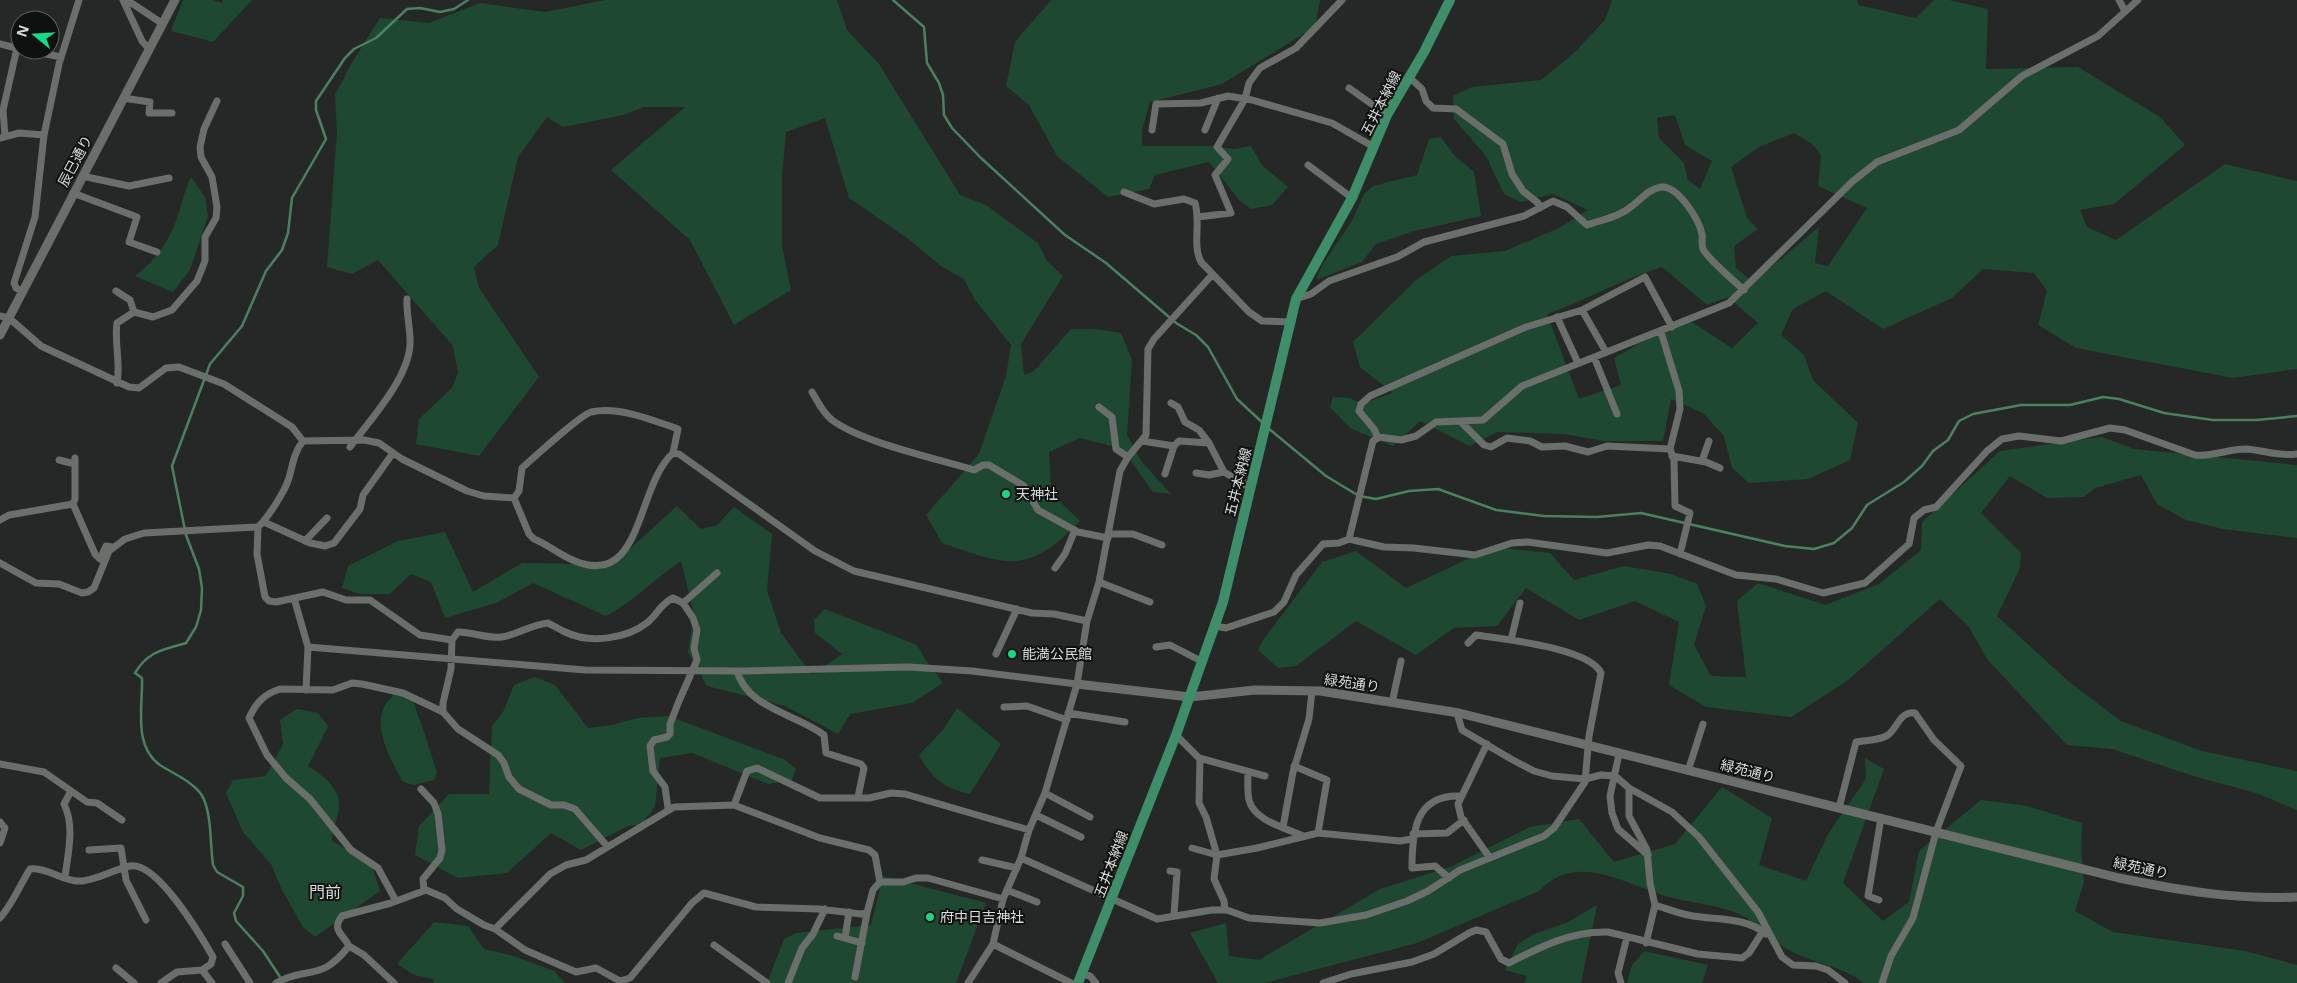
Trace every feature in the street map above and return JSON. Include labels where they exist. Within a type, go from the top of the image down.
[{"type":"main road","name":"五井本納線","points":[[1080,978],[1176,735],[1215,626],[1251,488],[1296,299],[1352,198],[1387,115],[1450,0]]},
{"type":"street","points":[[23,291],[16,288],[14,283],[35,217],[44,135],[61,57],[79,0]]},
{"type":"street","points":[[123,0],[142,41],[149,49]]},
{"type":"street","points":[[127,0],[163,24]]},
{"type":"street","name":"辰巳通り","points":[[0,335],[5,317],[23,291],[175,0]]},
{"type":"street","points":[[1198,217],[1231,213],[1215,174],[1228,159],[1217,147],[1245,99],[1249,83],[1260,68],[1296,48],[1342,0]]},
{"type":"street","points":[[2119,0],[2125,11]]},
{"type":"street","points":[[1349,539],[1373,441],[1378,438],[1401,440],[1416,436],[1436,422],[1483,420],[1522,386],[1594,356],[1661,332],[1729,303],[1852,181],[1877,162],[1959,130],[2022,76],[2098,36],[2138,0]]},
{"type":"street","points":[[15,60],[3,110],[2,137],[19,133],[44,135]]},
{"type":"street","points":[[1409,77],[1422,89],[1426,101],[1432,108],[1456,109],[1504,144],[1512,174],[1523,191],[1538,203],[1540,208]]},
{"type":"street","points":[[1349,88],[1387,115]]},
{"type":"street","points":[[1152,130],[1156,104],[1201,103],[1228,96],[1332,123],[1374,147]]},
{"type":"street","points":[[123,98],[150,102],[149,113],[172,113]]},
{"type":"street","points":[[1205,130],[1218,98]]},
{"type":"street","points":[[117,383],[119,373],[115,340],[117,323],[134,312],[154,317],[172,310],[197,281],[205,261],[205,236],[216,218],[217,207],[212,177],[201,157],[200,146],[204,129],[217,101]]},
{"type":"street","points":[[1308,165],[1352,198]]},
{"type":"street","points":[[82,176],[130,186],[169,178]]},
{"type":"street","points":[[1296,299],[1311,294],[1329,281],[1397,257],[1424,242],[1469,229],[1495,225],[1553,201],[1560,203],[1587,225],[1599,220],[1612,218],[1631,207],[1651,191],[1662,187],[1670,188],[1687,204],[1702,232],[1703,250],[1744,290]]},
{"type":"street","points":[[1124,192],[1154,204],[1184,198],[1196,203],[1198,217],[1196,254],[1201,262],[1249,312],[1262,321],[1292,322]]},
{"type":"street","points":[[73,193],[137,217],[128,242],[157,252]]},
{"type":"street","points":[[968,983],[993,944],[1003,900],[1045,793],[1068,717],[1077,684],[1087,621],[1099,582],[1120,471],[1128,457],[1146,435],[1149,402],[1148,349],[1154,339],[1212,275]]},
{"type":"street","points":[[1378,438],[1374,429],[1359,411],[1362,404],[1370,396],[1526,327],[1582,310],[1645,277],[1672,327]]},
{"type":"street","points":[[116,291],[130,300],[134,312]]},
{"type":"street","points":[[350,446],[392,392],[404,366],[410,346],[407,299]]},
{"type":"street","points":[[1582,310],[1606,352]]},
{"type":"street","points":[[5,317],[41,346],[117,383],[139,388],[166,368],[180,366],[224,384],[292,426],[303,441]]},
{"type":"street","points":[[1557,317],[1578,363]]},
{"type":"street","points":[[1661,332],[1679,391],[1680,409],[1671,453],[1675,506],[1690,513],[1680,554]]},
{"type":"street","points":[[1594,356],[1617,414]]},
{"type":"street","points":[[812,392],[828,416],[858,434],[974,470],[989,464],[1024,486],[1038,510],[1075,530],[1108,536],[1133,534],[1162,545]]},
{"type":"street","points":[[1171,403],[1178,407],[1185,422],[1199,430],[1209,443],[1224,472],[1251,488]]},
{"type":"street","points":[[1099,407],[1112,417],[1116,449],[1128,457]]},
{"type":"street","points":[[612,411],[678,429],[672,453],[658,469],[650,486],[631,542],[620,557],[603,565],[596,566],[575,561],[534,539],[529,534],[514,498],[519,491],[522,468],[590,412],[612,411]]},
{"type":"street","points":[[1461,422],[1484,445],[1491,447],[1507,438],[1530,441],[1542,447],[1565,446],[1588,452],[1607,446],[1671,453],[1720,468]]},
{"type":"street","points":[[1215,626],[1226,628],[1274,612],[1284,602],[1296,575],[1323,544],[1339,543],[1349,539],[1384,547],[1414,548],[1475,555],[1512,543],[1528,542],[1607,553],[1648,545],[1660,546],[1736,575],[1776,579],[1822,593],[1865,583],[1909,544],[1914,518],[1924,510],[1936,507],[1987,451],[2002,439],[2020,436],[2061,441],[2110,428],[2125,430],[2195,455],[2206,456],[2247,449],[2289,456],[2297,454]]},
{"type":"street","points":[[452,640],[420,635],[370,600],[346,600],[323,592],[276,602],[268,601],[265,597],[257,554],[261,525],[289,479],[297,448],[303,441],[356,440],[379,443],[393,453],[467,491],[484,496],[514,498]]},
{"type":"street","points":[[1142,441],[1174,446]]},
{"type":"street","points":[[1165,474],[1174,446],[1179,441],[1209,443]]},
{"type":"street","points":[[1702,461],[1709,441]]},
{"type":"street","points":[[0,563],[36,583],[59,584],[82,593],[94,588],[109,551],[113,547],[125,539],[144,533],[261,525],[325,546],[334,543],[360,509],[363,495],[393,453]]},
{"type":"street","points":[[672,453],[683,456],[814,551],[854,571],[1017,609],[1087,621]]},
{"type":"street","points":[[59,460],[75,461],[75,499],[73,504],[95,554],[100,559],[106,546],[113,547]]},
{"type":"street","points":[[1196,473],[1209,475],[1224,472]]},
{"type":"street","points":[[0,520],[9,515],[73,504]]},
{"type":"street","points":[[305,540],[327,518]]},
{"type":"street","points":[[1055,568],[1066,554],[1075,530]]},
{"type":"street","points":[[683,603],[717,573]]},
{"type":"street","points":[[1099,582],[1150,602]]},
{"type":"street","points":[[294,598],[308,647],[306,690]]},
{"type":"street","points":[[443,712],[443,703],[448,689],[452,660],[452,640],[458,632],[495,638],[505,637],[522,629],[548,623],[566,632],[580,636],[615,637],[647,623],[666,601],[672,598],[683,603],[697,630],[694,648],[697,660],[670,724],[670,734],[667,737],[654,740],[650,746],[653,771],[664,787],[668,808]]},
{"type":"street","points":[[1511,640],[1520,603]]},
{"type":"street","points":[[996,654],[1017,609]]},
{"type":"street","points":[[1021,858],[1157,919],[1174,914],[1225,910],[1249,918],[1334,922],[1366,915],[1407,901],[1490,858],[1544,836],[1554,828],[1585,779],[1602,673],[1598,665],[1537,644],[1476,635],[1468,643]]},
{"type":"street","points":[[1156,647],[1170,645],[1203,662]]},
{"type":"street","points":[[308,647],[585,670],[737,671],[908,667],[972,671],[1077,684]]},
{"type":"street","points":[[1392,703],[1401,661]]},
{"type":"street","points":[[737,671],[740,683],[766,705],[824,735],[826,753],[861,764],[864,768],[858,797]]},
{"type":"street","points":[[396,901],[378,868],[350,850],[310,800],[286,778],[267,755],[251,726],[249,718],[254,707],[264,695],[280,689],[333,690],[352,683],[403,693],[443,712],[458,729],[498,755],[504,762],[509,777],[519,789],[551,805],[564,805],[575,809],[607,846]]},
{"type":"street","name":"緑苑通り","points":[[1077,684],[1190,696],[1255,690],[1312,691],[1457,713],[1881,818],[2036,859],[2190,892],[2230,897],[2297,897]]},
{"type":"street","points":[[1283,827],[1294,766],[1309,719],[1312,691]]},
{"type":"street","points":[[1004,707],[1027,706],[1068,717],[1125,722]]},
{"type":"street","points":[[1457,713],[1462,730],[1534,771],[1552,776],[1585,779],[1601,775],[1615,776],[1629,788],[1672,812],[1699,837],[1758,912],[1782,957],[1793,965],[1816,966],[1828,970],[1845,983]]},
{"type":"street","points":[[1839,808],[1856,742],[1881,738],[1889,734],[1903,716],[1909,713],[1915,713],[1934,740],[1961,766],[1936,832],[1913,918],[1891,956],[1882,983]]},
{"type":"street","points":[[1688,770],[1703,724]]},
{"type":"street","points":[[1176,735],[1200,759],[1265,776]]},
{"type":"street","points":[[1487,744],[1458,804],[1464,820],[1490,858]]},
{"type":"street","points":[[1619,754],[1610,796],[1612,813],[1618,829],[1648,855]]},
{"type":"street","points":[[1200,759],[1199,803],[1206,817],[1217,855],[1214,879],[1224,901],[1225,910]]},
{"type":"street","points":[[0,764],[44,772],[87,802],[97,803],[122,820]]},
{"type":"street","points":[[1294,766],[1327,780],[1318,833]]},
{"type":"street","points":[[734,805],[745,776],[752,768],[781,778],[805,792],[820,798],[868,798],[891,793],[905,794],[1029,830]]},
{"type":"street","points":[[1248,772],[1249,800],[1254,810],[1261,817],[1303,836]]},
{"type":"street","points":[[1629,788],[1629,816],[1648,855],[1650,883],[1655,905],[1646,943]]},
{"type":"street","points":[[421,789],[434,803],[438,814],[442,850],[440,858],[423,879],[424,890]]},
{"type":"street","points":[[65,877],[69,840],[69,814],[64,804],[71,792]]},
{"type":"street","points":[[1045,793],[1090,817]]},
{"type":"street","points":[[1449,878],[1435,866],[1412,868],[1412,836],[1423,810],[1431,803],[1443,797],[1461,796]]},
{"type":"street","points":[[495,929],[550,874],[566,865],[586,860],[607,846],[652,822],[668,808],[734,805],[820,838],[869,850],[875,855],[880,882]]},
{"type":"street","points":[[1036,815],[1081,837]]},
{"type":"street","points":[[1879,900],[1868,896],[1881,818]]},
{"type":"street","points":[[1192,848],[1217,855],[1257,848],[1318,833],[1400,841],[1412,836],[1447,833],[1464,820]]},
{"type":"street","points":[[0,822],[5,828],[0,843]]},
{"type":"street","points":[[89,850],[121,848],[126,880],[146,920]]},
{"type":"street","points":[[982,860],[1017,868]]},
{"type":"street","points":[[0,918],[10,908],[15,893],[30,869],[79,882],[133,865],[145,870],[156,878],[180,905],[213,957],[211,964],[202,970],[176,972],[162,983]]},
{"type":"street","points":[[1170,871],[1177,872],[1174,914]]},
{"type":"street","points":[[855,978],[867,913],[873,890],[880,882],[903,882],[916,878],[928,878],[1003,900]]},
{"type":"street","points":[[394,983],[364,954],[349,946],[336,928],[336,924],[342,916],[396,901],[424,890],[444,898],[458,909],[484,925],[495,929],[525,950],[576,972],[596,968],[620,981],[626,981],[660,943],[692,902],[704,893],[756,907],[825,909],[867,913]]},
{"type":"street","points":[[1007,890],[1037,902]]},
{"type":"street","points":[[1655,905],[1684,914],[1736,921],[1763,931],[1772,939]]},
{"type":"street","points":[[788,983],[802,948],[813,934],[825,909]]},
{"type":"street","points":[[845,938],[849,912]]},
{"type":"street","points":[[1323,983],[1367,970],[1412,962],[1434,954],[1476,930],[1486,932],[1501,959],[1509,962],[1557,940],[1596,932],[1608,932],[1646,943],[1698,954],[1745,958],[1763,931]]},
{"type":"street","points":[[837,936],[862,943]]},
{"type":"street","points":[[1621,983],[1618,973],[1627,937]]},
{"type":"street","points":[[225,944],[250,983]]},
{"type":"street","points":[[993,944],[1071,983]]},
{"type":"street","points":[[714,945],[767,983]]},
{"type":"street","points":[[276,983],[290,978],[314,977],[325,972],[336,966],[349,946]]},
{"type":"street","points":[[116,968],[134,983]]},
{"type":"street","points":[[202,970],[212,983]]},
{"type":"street","points":[[1080,978],[1090,976],[1096,983]]},
{"type":"green space","points":[[183,0],[212,0],[222,3],[223,0],[252,0],[213,42],[171,31]]},
{"type":"green space","points":[[605,0],[837,0],[847,30],[879,64],[960,195],[986,205],[1038,243],[1047,261],[1063,276],[1021,344],[1024,375],[1034,371],[1071,329],[1095,329],[1121,333],[1132,360],[1127,435],[1141,461],[1171,494],[1153,492],[1126,454],[1115,447],[1080,438],[1049,452],[1051,493],[1080,521],[1062,538],[1031,558],[1016,561],[984,557],[942,543],[926,515],[979,454],[1006,376],[1011,345],[975,300],[964,279],[941,266],[907,238],[849,198],[825,118],[786,132],[782,176],[782,246],[791,290],[734,325],[690,240],[611,170],[685,107],[644,107],[623,115],[563,127],[547,117],[518,157],[498,245],[474,267],[479,288],[539,377],[479,456],[416,444],[419,419],[452,388],[458,373],[453,346],[378,260],[352,274],[327,267],[337,132],[335,95],[351,64],[380,18],[429,23],[480,3],[545,12]]},
{"type":"green space","points":[[1051,0],[1320,0],[1315,27],[1222,84],[1150,102],[1142,130],[1142,146],[1210,146],[1235,149],[1251,146],[1262,165],[1288,187],[1272,205],[1251,209],[1239,200],[1209,162],[1155,175],[1149,189],[1108,197],[1057,156],[1029,105],[1006,86],[1015,42]]},
{"type":"green space","points":[[1612,0],[1857,0],[1858,5],[1916,18],[1934,0],[1949,0],[1988,9],[1986,69],[2078,67],[2160,117],[2185,145],[2114,204],[2080,210],[2087,227],[2116,240],[2225,164],[2297,181],[2297,369],[2233,378],[2076,348],[2038,325],[2047,291],[2034,273],[1983,269],[1952,298],[1883,329],[1826,291],[1793,309],[1781,335],[1804,355],[1813,380],[1858,423],[1850,460],[1808,479],[1749,483],[1732,468],[1724,436],[1703,413],[1671,399],[1663,441],[1603,441],[1564,434],[1497,432],[1470,446],[1420,421],[1393,446],[1350,428],[1330,407],[1333,397],[1350,398],[1362,404],[1393,393],[1360,367],[1353,342],[1416,280],[1451,256],[1505,251],[1559,228],[1588,210],[1553,194],[1521,202],[1504,194],[1486,156],[1454,119],[1453,96],[1472,87],[1541,80],[1575,52],[1605,20]],"holes":[[[1675,115],[1685,145],[1712,161],[1700,189],[1688,180],[1684,163],[1659,138],[1657,118]],[[1794,133],[1812,144],[1821,155],[1818,186],[1867,208],[1828,266],[1815,263],[1819,227],[1753,282],[1736,268],[1734,246],[1758,229],[1747,218],[1731,167],[1759,147]],[[1662,267],[1707,305],[1728,297],[1758,323],[1732,348],[1684,317],[1614,358],[1621,385],[1579,399],[1547,314]]]},
{"type":"green space","points":[[1441,137],[1454,155],[1474,172],[1481,216],[1414,231],[1376,244],[1362,262],[1316,280],[1322,265],[1352,221],[1364,194],[1373,186],[1417,175],[1429,139]]},
{"type":"green space","points":[[191,177],[205,197],[208,216],[190,270],[173,292],[135,276],[153,260],[171,233]]},
{"type":"green space","points":[[2102,437],[2134,449],[2297,465],[2297,538],[2223,529],[2186,520],[2157,504],[2141,475],[2095,488],[2084,497],[2047,498],[2010,476],[1981,513],[2021,553],[2020,568],[1997,616],[2068,681],[2121,721],[2202,751],[2297,771],[2297,810],[2256,793],[2193,776],[2112,749],[2067,745],[1987,659],[1969,627],[1940,599],[1847,681],[1791,717],[1706,707],[1669,685],[1679,622],[1635,601],[1579,620],[1526,588],[1497,626],[1454,628],[1416,655],[1356,621],[1296,666],[1278,668],[1258,650],[1263,640],[1322,562],[1356,551],[1406,588],[1493,547],[1550,553],[1574,580],[1624,566],[1671,574],[1697,584],[1706,606],[1694,645],[1711,676],[1746,677],[1737,601],[1758,583],[1825,605],[1879,584],[1921,550],[1922,522],[2000,451]]},
{"type":"green space","points":[[677,506],[701,529],[717,525],[734,507],[772,534],[767,590],[781,633],[812,675],[842,654],[815,633],[814,620],[825,609],[917,645],[943,683],[912,703],[850,714],[838,734],[785,706],[707,686],[688,652],[694,615],[681,561],[625,604],[606,616],[533,583],[496,603],[445,618],[431,582],[411,574],[390,594],[360,594],[342,588],[348,566],[398,541],[445,532],[473,592],[522,563],[584,564],[619,559]]},
{"type":"green space","points":[[535,677],[555,685],[588,728],[612,725],[638,718],[669,716],[785,760],[796,769],[792,780],[768,784],[692,753],[660,758],[655,807],[641,825],[628,826],[581,850],[551,833],[507,873],[458,878],[415,855],[419,826],[449,794],[489,794],[492,726],[503,712],[514,685]]},
{"type":"green space","points":[[397,691],[410,693],[437,773],[434,780],[414,785],[403,782],[385,746],[382,736],[381,716],[385,705]]},
{"type":"green space","points":[[957,708],[1001,744],[970,794],[953,789],[940,781],[929,770],[919,755],[943,730]]},
{"type":"green space","points":[[297,709],[318,713],[328,726],[308,766],[329,782],[338,799],[339,809],[332,841],[360,857],[373,869],[380,891],[315,937],[303,927],[282,890],[271,864],[243,832],[226,793],[233,780],[266,776],[283,744],[280,720]]},
{"type":"green space","points":[[1865,758],[1884,769],[1843,883],[1883,921],[1909,902],[1919,851],[1981,800],[2027,806],[2082,823],[2081,850],[2084,882],[2075,911],[2113,932],[2245,951],[2297,965],[2297,983],[1865,983],[1838,969],[1792,952],[1749,920],[1734,912],[1669,897],[1602,874],[1585,872],[1569,873],[1554,879],[1539,891],[1417,943],[1264,983],[1218,983],[1190,933],[1226,923],[1229,956],[1259,960],[1380,889],[1450,867],[1530,827],[1579,819],[1614,862],[1675,844],[1722,787],[1772,818],[1759,865],[1806,881],[1828,834],[1866,779]]},
{"type":"green space","points":[[883,876],[986,903],[956,983],[767,983],[784,939],[796,933],[871,925]]},
{"type":"green space","points":[[1597,905],[1581,983],[1524,983],[1527,976],[1505,970],[1518,944],[1534,934],[1566,923]]},
{"type":"green space","points":[[434,922],[468,926],[484,949],[514,956],[554,971],[565,983],[433,983],[434,979],[414,975],[397,964]]},
{"type":"green space","points":[[1644,951],[1708,965],[1702,983],[1627,983],[1632,965]]},
{"type":"waterway","points":[[282,980],[263,951],[236,921],[234,913],[243,896],[243,887],[217,872],[213,865],[209,818],[205,801],[201,794],[188,782],[153,759],[143,739],[141,727],[142,678],[135,673],[145,660],[157,652],[186,643],[196,627],[201,610],[202,588],[199,569],[186,535],[172,466],[210,364],[242,326],[266,271],[282,250],[288,233],[292,198],[326,139],[316,110],[316,101],[345,58],[354,49],[376,38],[407,9],[420,8],[440,12],[454,9],[468,0]]},
{"type":"waterway","points":[[893,0],[924,27],[927,63],[939,83],[943,95],[944,115],[952,128],[981,158],[1065,235],[1106,263],[1176,323],[1196,335],[1208,347],[1237,399],[1264,424]]},
{"type":"waterway","points":[[1268,428],[1326,476],[1359,496],[1376,499],[1409,491],[1438,489],[1496,510],[1544,516],[1597,517],[1641,513],[1785,546],[1814,549],[1834,543],[1852,528],[1867,505],[1904,482],[1922,466],[1933,451],[1948,440],[1959,421],[1973,414],[2021,405],[2070,405],[2103,397],[2119,399],[2164,413],[2213,420],[2257,420],[2297,416]]},
{"type":"place","name":"天神社","points":[[1006,494]]},
{"type":"place","name":"能満公民館","points":[[1012,654]]},
{"type":"place","name":"府中日吉神社","points":[[930,917]]},
{"type":"district","name":"門前","points":[[325,892]]}]
